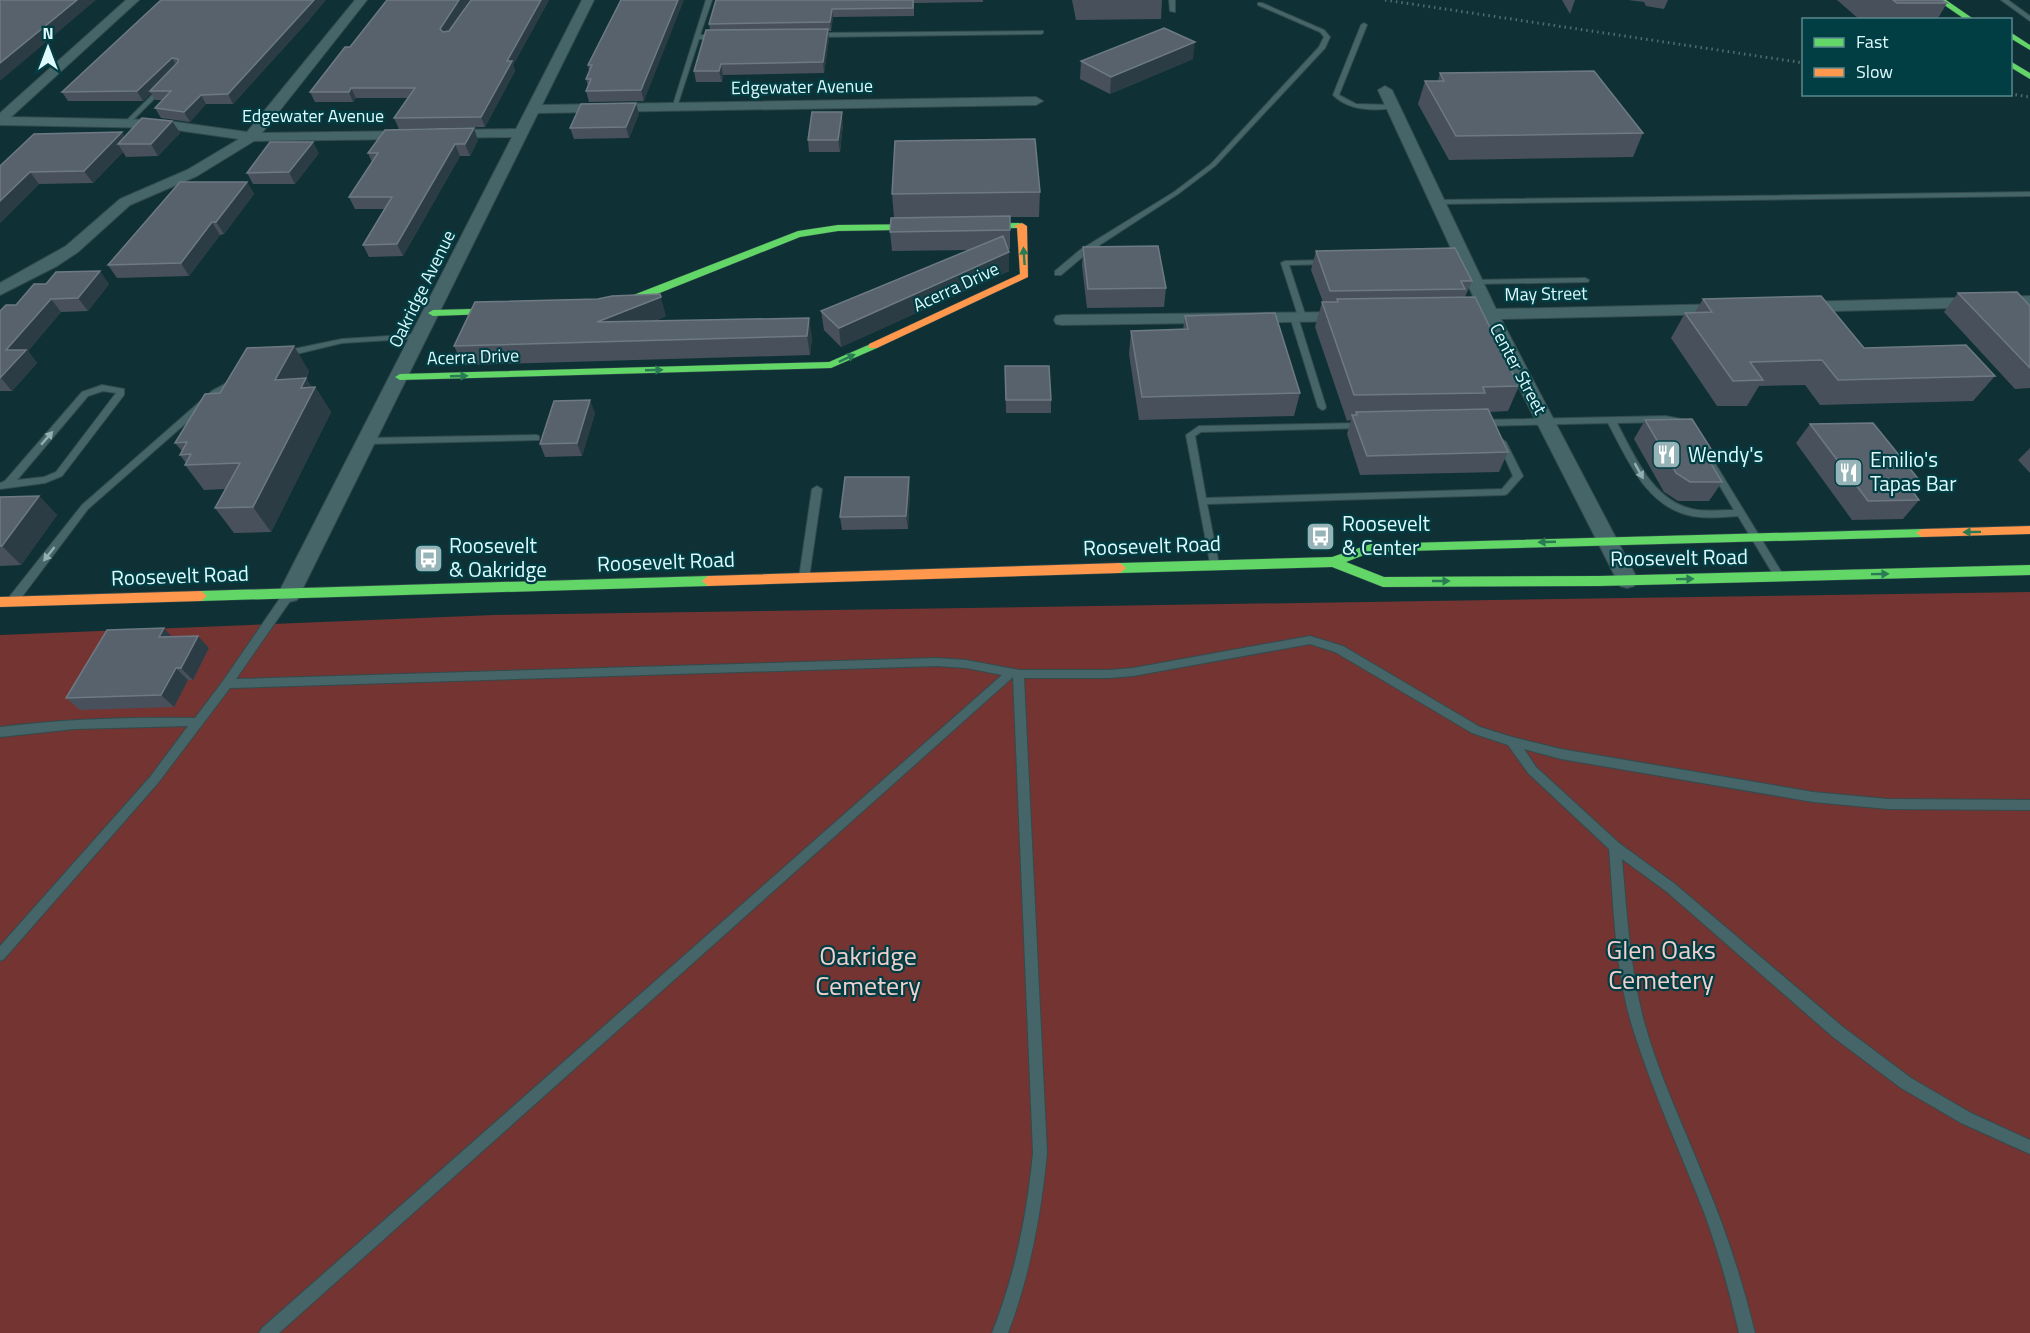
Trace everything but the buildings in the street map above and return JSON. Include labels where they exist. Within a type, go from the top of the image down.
[{"type":"main road","points":[[1964,0],[1977,16]]},
{"type":"main road","points":[[1935,3],[1977,16]]},
{"type":"main road","points":[[1935,3],[1947,18]]},
{"type":"main road","points":[[2012,34],[2030,47]]},
{"type":"main road","points":[[2012,42],[2030,47]]},
{"type":"main road","points":[[2012,64],[2030,77]]},
{"type":"main road","name":"Acerra Drive","points":[[400,377],[831,366],[1025,275],[1022,226],[838,228],[798,234],[623,304],[593,309]]},
{"type":"main road","points":[[433,313],[524,311]]},
{"type":"main road","name":"Roosevelt Road","points":[[6,602],[1333,562],[1371,548],[2030,530]]},
{"type":"main road","name":"Roosevelt Road","points":[[1333,562],[1383,582],[1627,580],[2030,570]]},
{"type":"street","points":[[0,121],[133,0]]},
{"type":"street","points":[[0,290],[72,249],[125,202],[200,168],[251,137],[361,0]]},
{"type":"street","name":"Oakridge Avenue","points":[[289,594],[433,313],[519,133],[588,0]]},
{"type":"street","name":"Center Street","points":[[1385,90],[1438,202],[1458,260],[1475,282],[1627,580]]},
{"type":"street","name":"Edgewater Avenue","points":[[532,109],[1036,101]]},
{"type":"street","name":"Edgewater Avenue","points":[[0,121],[162,124],[251,137],[519,133]]},
{"type":"street","points":[[1782,308],[2030,301]]},
{"type":"street","name":"May Street","points":[[1431,316],[1747,308]]},
{"type":"street","points":[[1062,320],[1361,316]]},
{"type":"lane","points":[[674,107],[709,0]]},
{"type":"lane","points":[[1172,0],[1173,11]]},
{"type":"lane","points":[[2004,0],[2030,19]]},
{"type":"lane","points":[[1058,273],[1083,252],[1168,198],[1213,165],[1322,48],[1327,37],[1322,31],[1260,4]]},
{"type":"lane","points":[[1364,25],[1336,95],[1344,103],[1357,106],[1393,107]]},
{"type":"lane","points":[[803,36],[1041,32]]},
{"type":"lane","points":[[697,37],[720,37]]},
{"type":"lane","points":[[128,122],[164,85]]},
{"type":"lane","points":[[1438,202],[2030,195]]},
{"type":"lane","points":[[1322,407],[1285,263],[1333,262]]},
{"type":"lane","points":[[1475,282],[1584,280]]},
{"type":"lane","points":[[279,355],[342,341],[420,336]]},
{"type":"lane","points":[[6,602],[85,507],[215,393],[242,377]]},
{"type":"lane","points":[[102,388],[120,391],[120,395],[59,474],[46,481],[4,484],[85,394],[102,388]]},
{"type":"lane","points":[[1469,424],[1666,419],[1685,422],[1691,431]]},
{"type":"lane","points":[[1611,420],[1647,485],[1660,499],[1687,511],[1742,513]]},
{"type":"lane","points":[[1202,501],[1504,492],[1518,477],[1493,423]]},
{"type":"lane","points":[[1214,566],[1190,435],[1199,429],[1376,425]]},
{"type":"lane","points":[[366,441],[536,438]]},
{"type":"lane","points":[[1697,440],[1779,576]]},
{"type":"lane","points":[[804,578],[817,489]]},
{"type":"lane","points":[[0,955],[154,780],[227,684],[289,594]]},
{"type":"lane","points":[[227,684],[936,662],[986,667],[1015,673],[1109,674],[1133,672],[1310,640],[1339,649],[1476,730],[1561,754],[1813,797],[1888,804],[2030,805]]},
{"type":"lane","points":[[267,1333],[1015,673]]},
{"type":"lane","points":[[1000,1333],[1011,1307],[1026,1253],[1036,1201],[1040,1153],[1015,673]]},
{"type":"lane","points":[[0,732],[31,727],[198,722]]},
{"type":"lane","points":[[1512,742],[1532,770],[1615,847],[1671,888],[1838,1032],[1906,1083],[1966,1118],[2030,1147]]},
{"type":"lane","points":[[1615,847],[1628,971],[1638,1025],[1670,1116],[1722,1240],[1747,1333]]},
{"type":"green space","name":"Oakridge Cemetery","points":[[2030,592],[2030,1333],[0,1333],[0,635],[494,615]]},
{"type":"railway","points":[[1385,0],[1802,63]]},
{"type":"railway","points":[[2012,94],[2030,97]]},
{"type":"traffic: fast","points":[[1941,0],[1969,18]]},
{"type":"traffic: fast","points":[[2012,35],[2030,48]]},
{"type":"traffic: fast","points":[[2012,64],[2030,77]]},
{"type":"traffic: fast","points":[[605,308],[623,304],[798,234],[838,228],[1019,226]]},
{"type":"traffic: fast","points":[[433,313],[513,311]]},
{"type":"traffic: fast","points":[[400,377],[831,365],[873,346]]},
{"type":"traffic: fast","points":[[1120,568],[1333,562],[1371,548],[1922,533]]},
{"type":"traffic: fast","points":[[1333,562],[1383,582],[1599,581],[2030,570]]},
{"type":"traffic: fast","points":[[201,596],[708,581]]},
{"type":"traffic: slow","points":[[873,346],[1025,275],[1022,226],[1019,226]]},
{"type":"traffic: slow","points":[[1922,533],[2030,530]]},
{"type":"traffic: slow","points":[[708,581],[1120,568]]},
{"type":"traffic: slow","points":[[0,602],[201,596]]},
{"type":"place","name":"Wendy's","points":[[1667,455]]},
{"type":"place","name":"Emilio's Tapas Bar","points":[[1849,472]]},
{"type":"place","name":"Roosevelt & Center","points":[[1321,536]]},
{"type":"place","name":"Roosevelt & Oakridge","points":[[428,558]]},
{"type":"park label","name":"Glen Oaks Cemetery","points":[[1661,965]]}]
